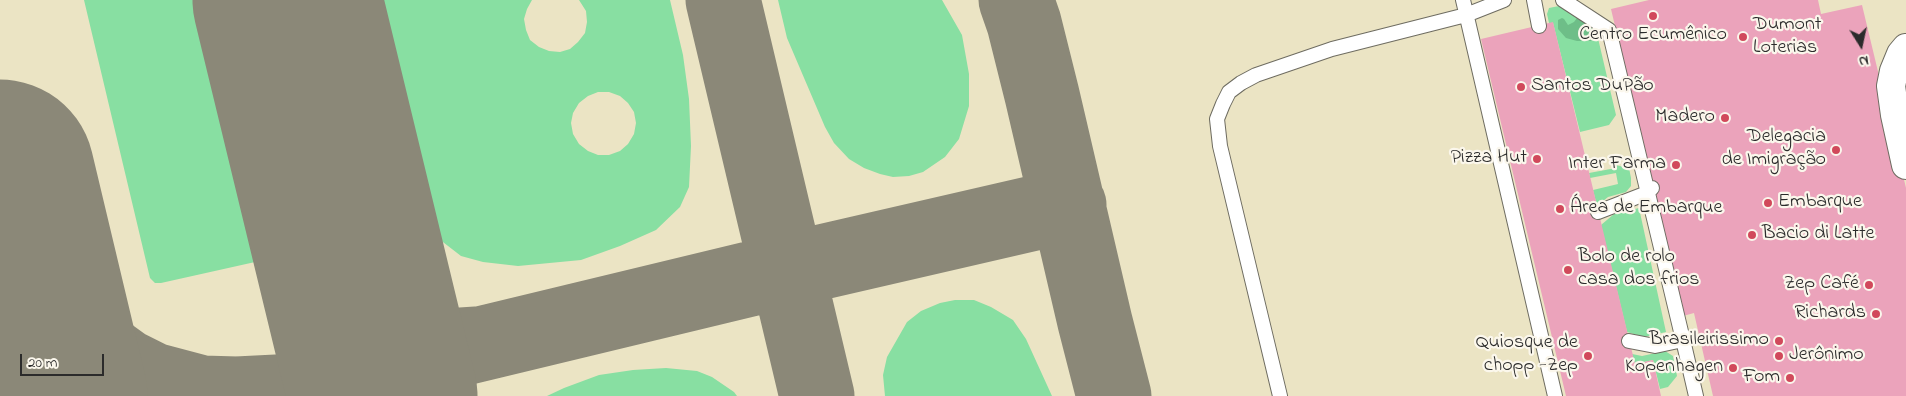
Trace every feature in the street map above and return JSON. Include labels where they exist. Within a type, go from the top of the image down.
[{"type":"street","points":[[1906,48],[1894,71],[1892,86],[1895,115],[1906,165]]},
{"type":"lane","points":[[1463,0],[1555,396]]},
{"type":"lane","points":[[1280,396],[1220,146],[1217,119],[1222,104],[1229,92],[1256,75],[1332,50],[1466,15],[1504,0]]},
{"type":"lane","points":[[1534,0],[1539,26]]},
{"type":"lane","points":[[1563,0],[1613,33],[1686,339],[1696,396]]},
{"type":"lane","points":[[1598,212],[1650,190]]},
{"type":"lane","points":[[1629,341],[1655,346],[1686,339]]},
{"type":"green space","points":[[84,0],[206,0],[266,249],[264,260],[161,283],[155,283],[150,278]]},
{"type":"green space","points":[[366,0],[532,0],[524,19],[530,40],[539,47],[549,51],[560,52],[570,49],[585,33],[586,11],[579,0],[670,0],[683,55],[689,99],[691,146],[689,187],[680,207],[656,230],[581,260],[518,266],[483,262],[461,256],[439,239],[425,223],[409,185]],"holes":[[[598,92],[609,92],[620,96],[628,103],[634,112],[636,123],[634,134],[628,144],[620,151],[609,155],[598,155],[588,151],[579,144],[573,134],[571,123],[573,113],[579,103],[588,96]]]},
{"type":"green space","points":[[778,0],[942,0],[962,35],[969,74],[969,106],[959,139],[945,157],[923,172],[909,176],[893,177],[864,168],[849,159],[834,143],[825,127],[787,38]]},
{"type":"green space","points":[[1559,6],[1591,27],[1597,34],[1616,115],[1609,125],[1580,132],[1553,23],[1549,23],[1547,14],[1549,8]]},
{"type":"green space","points":[[1562,18],[1568,25],[1577,18],[1591,27],[1593,39],[1591,41],[1577,41],[1566,38],[1558,29],[1558,20]]},
{"type":"green space","points":[[1615,165],[1629,168],[1631,186],[1626,192],[1608,197],[1597,206],[1593,190],[1618,184],[1616,173],[1590,178],[1589,173],[1616,168]]},
{"type":"green space","points":[[1639,208],[1666,332],[1644,337],[1627,332],[1601,225],[1614,214]]},
{"type":"green space","points":[[955,300],[974,300],[991,307],[1013,320],[1026,339],[1052,396],[885,396],[883,375],[887,357],[907,322],[921,311],[940,303]]},
{"type":"green space","points":[[1665,351],[1673,356],[1677,376],[1668,387],[1660,389],[1653,360],[1635,364],[1632,354],[1642,356]]},
{"type":"green space","points":[[666,368],[697,371],[712,377],[737,396],[547,396],[599,375]]},
{"type":"building","name":"Embarque","points":[[1649,0],[1818,0],[1821,14],[1862,5],[1906,188],[1906,396],[1713,396],[1694,313],[1683,316],[1611,9]]},
{"type":"building","name":"Área de Embarque","points":[[1553,22],[1635,364],[1653,360],[1661,396],[1566,396],[1481,39]]},
{"type":"taxiway","points":[[723,0],[817,396]]},
{"type":"taxiway","points":[[1016,0],[1024,23],[1042,95],[1114,396]]},
{"type":"taxiway","points":[[5,196],[27,253],[57,307],[89,340],[125,366],[153,380],[202,393],[277,392]]},
{"type":"taxiway","points":[[265,396],[787,270],[1069,205]]},
{"type":"taxiway","points":[[348,254],[383,314],[403,331],[426,341],[446,346],[477,344]]},
{"type":"runway","points":[[287,0],[383,396]]},
{"type":"runway","points":[[0,174],[53,396]]},
{"type":"place","name":"Centro Ecumênico","points":[[1653,16]]},
{"type":"place","name":"Dumont Loterias","points":[[1743,37]]},
{"type":"place","name":"Santos DuPão","points":[[1521,87]]},
{"type":"place","name":"Madero","points":[[1725,118]]},
{"type":"place","name":"Delegacia de Imigração","points":[[1836,150]]},
{"type":"place","name":"Pizza Hut","points":[[1537,159]]},
{"type":"place","name":"Inter Farma","points":[[1676,165]]},
{"type":"place","name":"Embarque","points":[[1768,203]]},
{"type":"place","name":"Área de Embarque","points":[[1560,209]]},
{"type":"place","name":"Bacio di Latte","points":[[1752,235]]},
{"type":"place","name":"Bolo de rolo casa dos frios","points":[[1568,270]]},
{"type":"place","name":"Zep Café","points":[[1869,285]]},
{"type":"place","name":"Richards","points":[[1876,314]]},
{"type":"place","name":"Brasileirissimo","points":[[1779,341]]},
{"type":"place","name":"Quiosque de chopp -Zep","points":[[1588,356]]},
{"type":"place","name":"Jerônimo","points":[[1779,356]]},
{"type":"place","name":"Kopenhagen","points":[[1733,368]]},
{"type":"place","name":"Fom","points":[[1790,378]]}]
